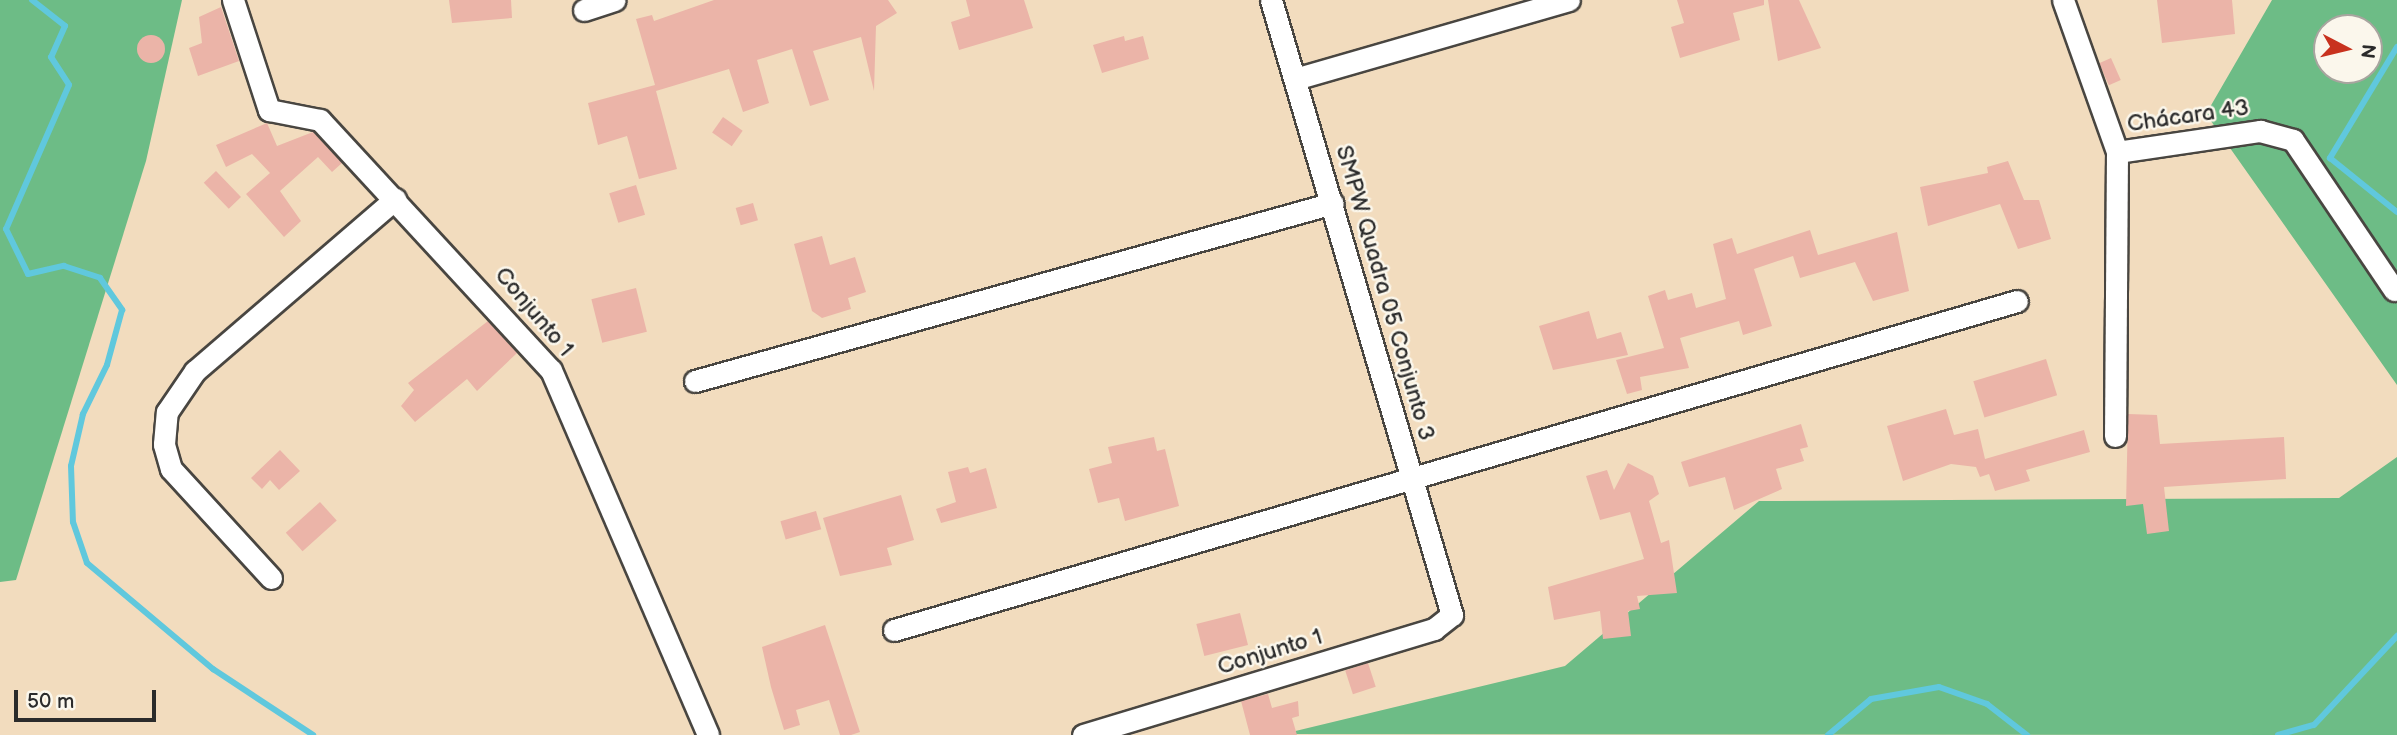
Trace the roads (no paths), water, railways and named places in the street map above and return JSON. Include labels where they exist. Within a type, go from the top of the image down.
[{"type":"street","name":"Conjunto 1","points":[[233,0],[269,110],[320,120],[551,370],[708,735]]},
{"type":"street","points":[[584,10],[614,0]]},
{"type":"street","name":"SMPW Quadra 05 Conjunto 3","points":[[1271,0],[1333,202],[1448,601]]},
{"type":"street","points":[[1294,79],[1569,0]]},
{"type":"street","points":[[2063,0],[2117,152],[2115,436]]},
{"type":"street","name":"Chácara 43","points":[[2117,152],[2260,131],[2293,140],[2394,290]]},
{"type":"street","points":[[271,578],[171,469],[164,444],[167,412],[195,371],[395,199]]},
{"type":"street","points":[[695,381],[1333,202]]},
{"type":"street","points":[[894,630],[2017,301]]},
{"type":"street","name":"Conjunto 1","points":[[1083,735],[1434,629],[1450,620],[1448,601]]},
{"type":"waterway","points":[[32,0],[65,26],[51,57],[69,85],[6,229],[28,274],[64,266],[100,278],[122,310],[107,365],[83,414],[71,466],[73,522],[87,563],[213,669],[313,735]]},
{"type":"waterway","points":[[2397,47],[2330,158],[2397,212]]},
{"type":"waterway","points":[[2278,735],[2314,725],[2397,636]]},
{"type":"waterway","points":[[1828,735],[1871,699],[1939,687],[1987,704],[2027,735]]}]
